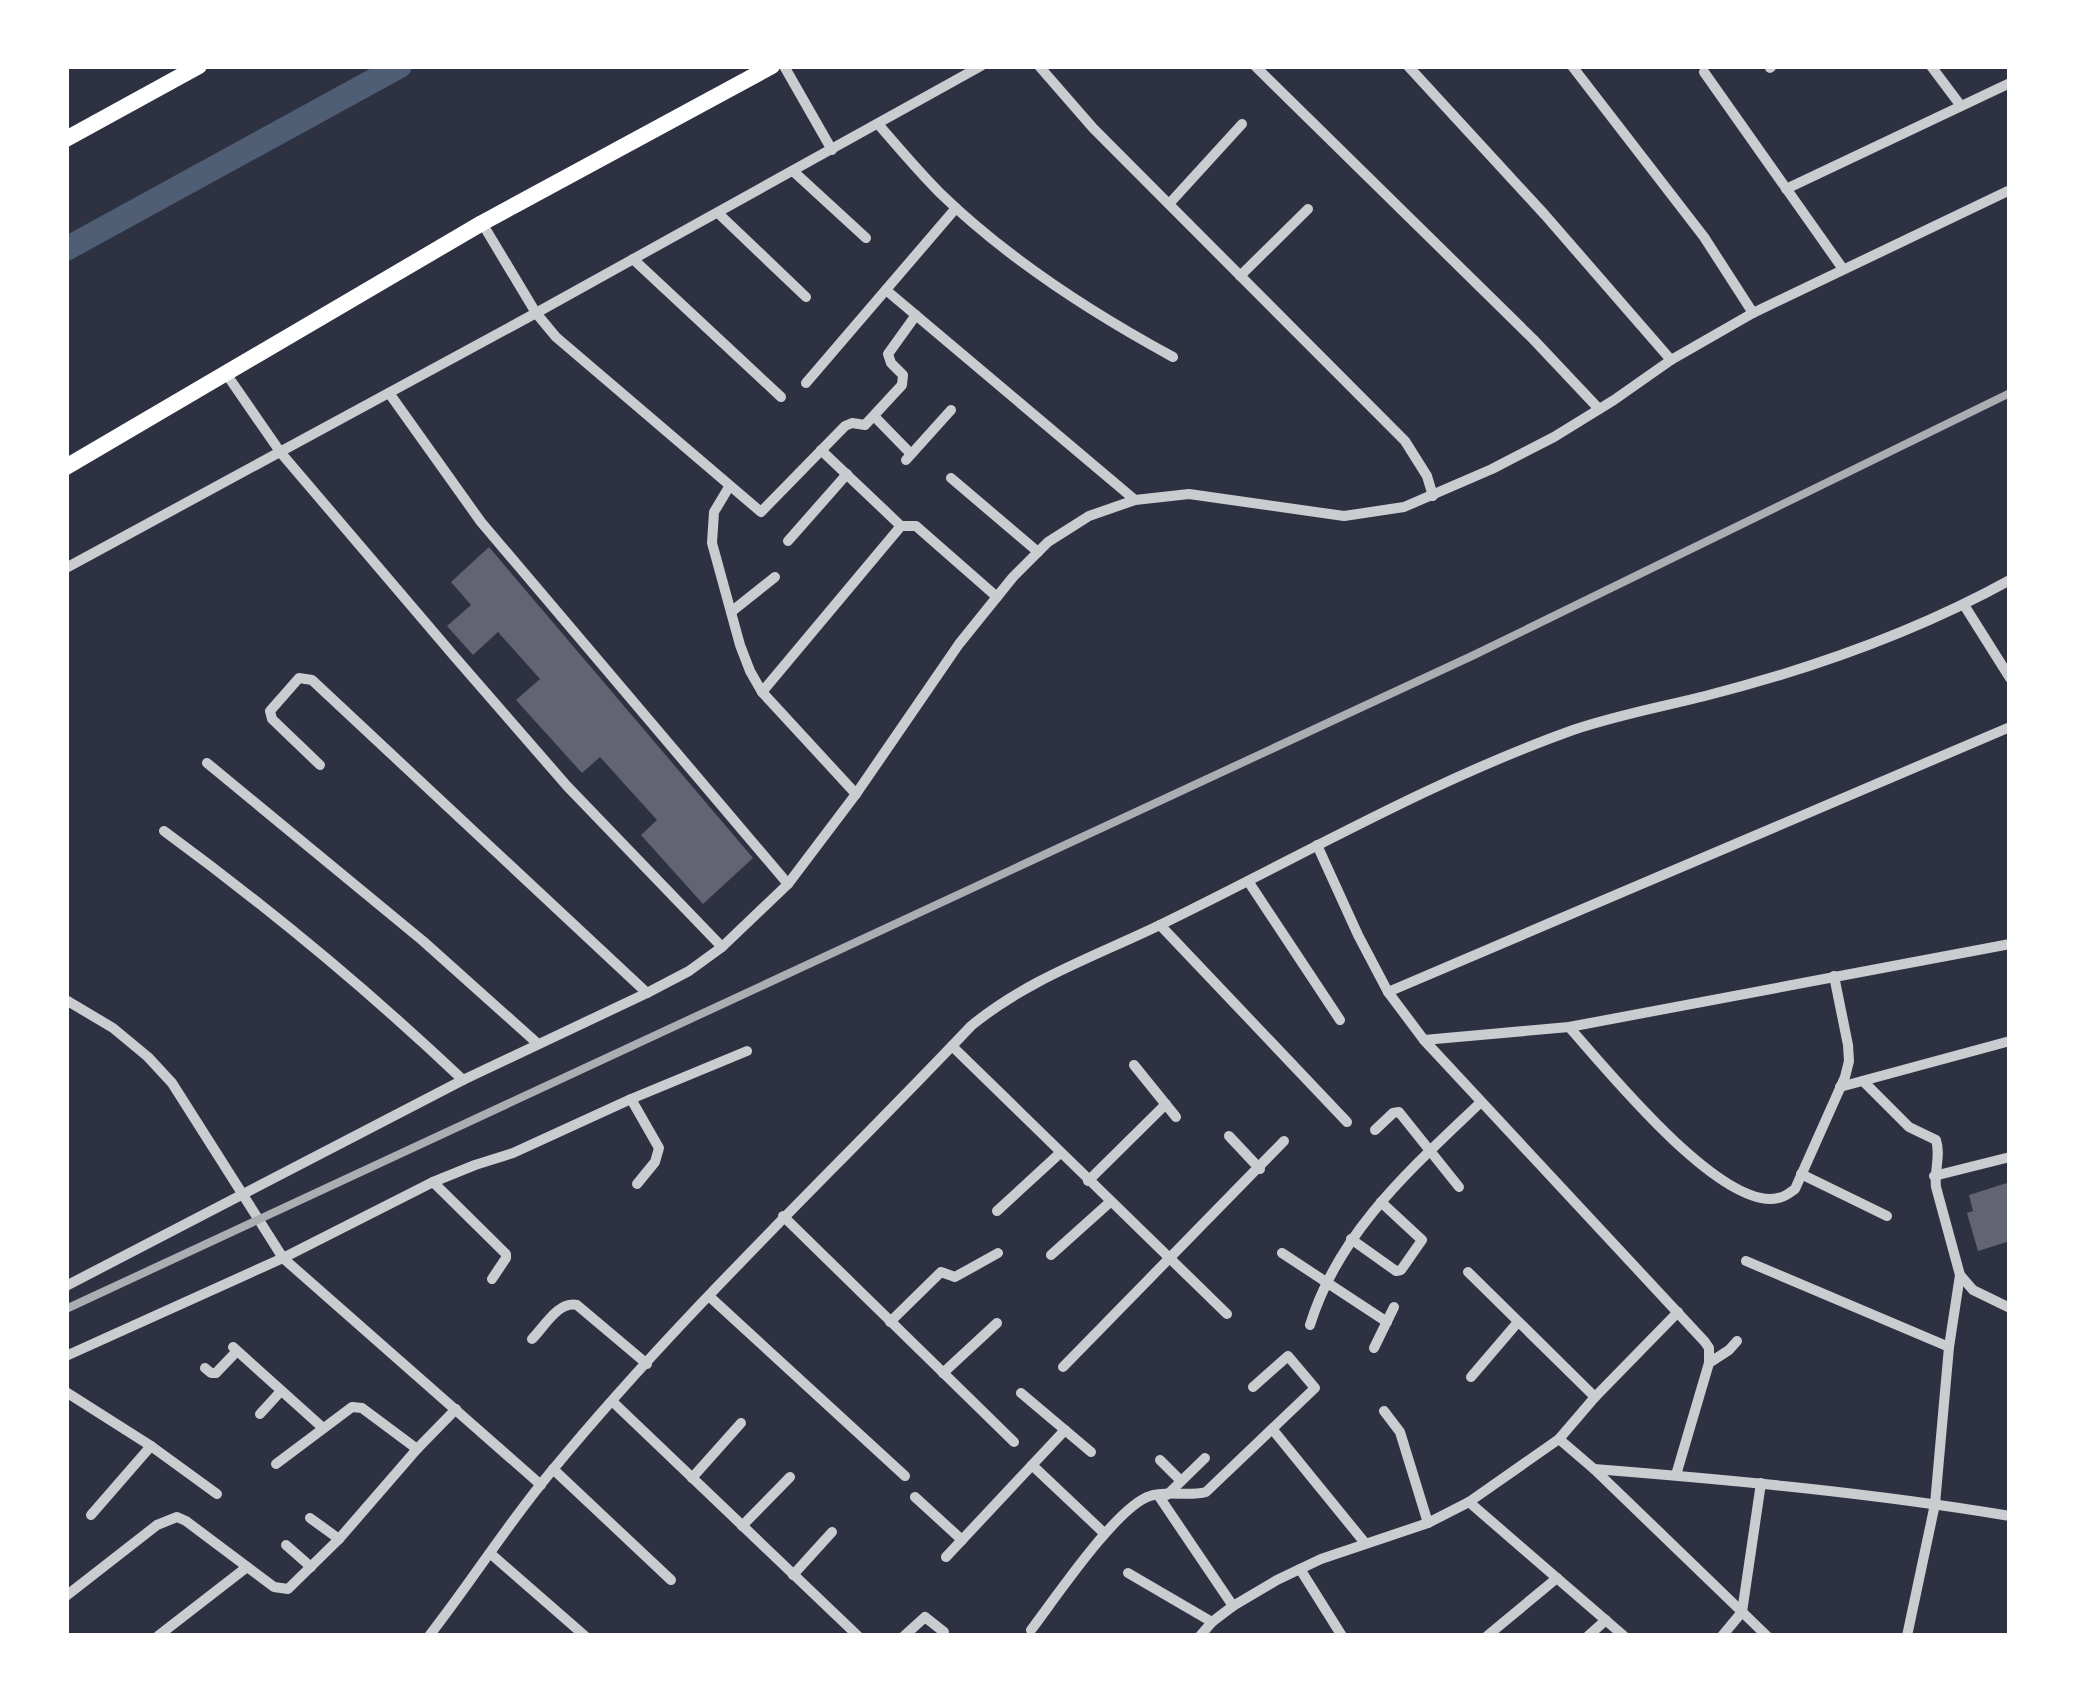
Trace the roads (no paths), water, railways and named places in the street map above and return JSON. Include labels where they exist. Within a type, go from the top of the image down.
[{"type":"main road","points":[[66,139],[199,66]]},
{"type":"main road","points":[[66,467],[482,223],[772,66]]},
{"type":"street","points":[[784,66],[832,150]]},
{"type":"street","points":[[66,568],[981,66]]},
{"type":"street","points":[[1040,66],[1093,128],[1405,441],[1418,457],[1433,496]]},
{"type":"street","points":[[1256,66],[1599,409]]},
{"type":"street","points":[[1408,66],[1671,360]]},
{"type":"street","points":[[1573,66],[1704,237],[1754,313]]},
{"type":"street","points":[[1931,66],[1961,106]]},
{"type":"street","points":[[1704,72],[1843,269]]},
{"type":"street","points":[[1786,189],[2010,83]]},
{"type":"street","points":[[878,124],[935,188],[1000,245],[1062,290],[1173,358]]},
{"type":"street","points":[[1169,204],[1242,124]]},
{"type":"street","points":[[794,171],[866,238]]},
{"type":"street","points":[[66,1286],[463,1080],[647,993],[722,947],[788,884],[997,597],[1048,542],[1089,516],[1135,500],[1189,494],[1344,516],[1390,511],[1433,496],[1599,409],[1671,360],[1754,313],[2010,190]]},
{"type":"street","points":[[806,382],[956,208]]},
{"type":"street","points":[[1240,276],[1308,208]]},
{"type":"street","points":[[718,213],[806,297]]},
{"type":"street","points":[[482,223],[536,313],[556,337],[761,512],[845,426],[863,427],[904,381],[888,354],[916,315]]},
{"type":"street","points":[[633,260],[781,397]]},
{"type":"street","points":[[886,290],[1135,500]]},
{"type":"street","points":[[226,375],[280,453],[568,786],[722,947]]},
{"type":"street","points":[[389,393],[482,523],[788,884]]},
{"type":"street","points":[[874,416],[908,457],[951,410]]},
{"type":"street","points":[[821,450],[901,526]]},
{"type":"street","points":[[788,542],[847,474]]},
{"type":"street","points":[[951,478],[1038,552]]},
{"type":"street","points":[[729,487],[714,512],[712,542],[740,645],[762,692],[856,794]]},
{"type":"street","points":[[762,692],[901,526],[915,525],[997,597]]},
{"type":"street","points":[[730,612],[775,578]]},
{"type":"street","points":[[429,1636],[553,1469],[647,1364],[783,1216],[970,1026],[1001,1001],[1481,767],[1633,712],[1840,658],[2010,580]]},
{"type":"street","points":[[1964,605],[2010,678]]},
{"type":"street","points":[[320,765],[272,719],[270,711],[298,678],[312,680],[647,993]]},
{"type":"street","points":[[1388,992],[2010,727]]},
{"type":"street","points":[[207,764],[423,941],[538,1043]]},
{"type":"street","points":[[164,831],[320,950],[463,1080]]},
{"type":"street","points":[[1317,845],[1388,992],[1424,1040],[1706,1342],[1709,1363],[1676,1475]]},
{"type":"street","points":[[1248,881],[1340,1020]]},
{"type":"street","points":[[1160,926],[1347,1122]]},
{"type":"street","points":[[1424,1040],[1569,1027],[2010,944]]},
{"type":"street","points":[[1569,1027],[1655,1124],[1728,1182],[1760,1197],[1783,1198],[1796,1189],[1849,1061],[1834,976]]},
{"type":"street","points":[[66,1000],[113,1028],[172,1083],[283,1258],[542,1485]]},
{"type":"street","points":[[1840,1088],[2010,1041]]},
{"type":"street","points":[[952,1046],[1226,1314]]},
{"type":"street","points":[[66,1356],[283,1258],[433,1182],[513,1154],[747,1051]]},
{"type":"street","points":[[1134,1065],[1176,1117]]},
{"type":"street","points":[[1863,1081],[1909,1127],[1936,1140],[1934,1176],[1960,1275],[1935,1504],[1907,1636]]},
{"type":"street","points":[[631,1099],[658,1148],[655,1162],[637,1184]]},
{"type":"street","points":[[1310,1325],[1325,1283],[1351,1239],[1381,1202],[1481,1102]]},
{"type":"street","points":[[1088,1181],[1166,1104]]},
{"type":"street","points":[[1375,1130],[1399,1112],[1459,1187]]},
{"type":"street","points":[[1228,1136],[1260,1168]]},
{"type":"street","points":[[1063,1367],[1284,1141]]},
{"type":"street","points":[[997,1211],[1059,1154]]},
{"type":"street","points":[[1934,1176],[2010,1157]]},
{"type":"street","points":[[1801,1174],[1887,1216]]},
{"type":"street","points":[[433,1182],[506,1254],[492,1280]]},
{"type":"street","points":[[1351,1239],[1396,1271],[1402,1270],[1422,1240],[1381,1202]]},
{"type":"street","points":[[1051,1255],[1109,1203]]},
{"type":"street","points":[[783,1216],[1014,1442]]},
{"type":"street","points":[[890,1322],[941,1272],[955,1277],[998,1253]]},
{"type":"street","points":[[1282,1253],[1387,1322]]},
{"type":"street","points":[[1746,1262],[1949,1347]]},
{"type":"street","points":[[1468,1272],[1595,1397]]},
{"type":"street","points":[[1960,1275],[1973,1290],[2010,1308]]},
{"type":"street","points":[[710,1297],[905,1477]]},
{"type":"street","points":[[532,1339],[571,1303],[647,1364]]},
{"type":"street","points":[[1374,1348],[1394,1307]]},
{"type":"street","points":[[1200,1636],[1233,1606],[1300,1569],[1428,1523],[1469,1502],[1558,1439],[1678,1312]]},
{"type":"street","points":[[943,1373],[997,1322]]},
{"type":"street","points":[[1471,1377],[1518,1322]]},
{"type":"street","points":[[1709,1363],[1737,1341]]},
{"type":"street","points":[[205,1368],[216,1373],[235,1349],[323,1428]]},
{"type":"street","points":[[1031,1630],[1104,1533],[1140,1502],[1148,1496],[1206,1492],[1315,1388],[1288,1356],[1253,1387]]},
{"type":"street","points":[[260,1414],[281,1391]]},
{"type":"street","points":[[66,1392],[217,1494]]},
{"type":"street","points":[[1022,1393],[1091,1452]]},
{"type":"street","points":[[613,1402],[859,1636]]},
{"type":"street","points":[[276,1464],[352,1407],[417,1448]]},
{"type":"street","points":[[66,1596],[167,1519],[176,1517],[274,1587],[293,1586],[456,1409]]},
{"type":"street","points":[[1384,1411],[1400,1432],[1428,1523]]},
{"type":"street","points":[[692,1478],[741,1424]]},
{"type":"street","points":[[946,1557],[1065,1430]]},
{"type":"street","points":[[1274,1430],[1365,1544]]},
{"type":"street","points":[[1558,1439],[1767,1636]]},
{"type":"street","points":[[91,1515],[151,1446]]},
{"type":"street","points":[[1162,1495],[1205,1458]]},
{"type":"street","points":[[1160,1460],[1181,1481]]},
{"type":"street","points":[[1032,1465],[1104,1533]]},
{"type":"street","points":[[553,1469],[671,1580]]},
{"type":"street","points":[[1594,1469],[1761,1483],[2010,1516]]},
{"type":"street","points":[[742,1526],[790,1478]]},
{"type":"street","points":[[1722,1636],[1742,1612],[1761,1483]]},
{"type":"street","points":[[1162,1495],[1233,1606]]},
{"type":"street","points":[[915,1497],[962,1540]]},
{"type":"street","points":[[1469,1502],[1624,1636]]},
{"type":"street","points":[[310,1518],[339,1539]]},
{"type":"street","points":[[793,1575],[832,1532]]},
{"type":"street","points":[[286,1545],[311,1567]]},
{"type":"street","points":[[491,1554],[586,1636]]},
{"type":"street","points":[[158,1636],[247,1567]]},
{"type":"street","points":[[1300,1569],[1342,1636]]},
{"type":"street","points":[[1128,1573],[1212,1622]]},
{"type":"street","points":[[1487,1636],[1557,1578]]},
{"type":"street","points":[[904,1636],[925,1617],[944,1632]]},
{"type":"street","points":[[1588,1636],[1606,1621]]},
{"type":"waterway","points":[[66,249],[400,66]]},
{"type":"railway","points":[[66,1309],[1474,655],[2010,393]]}]
